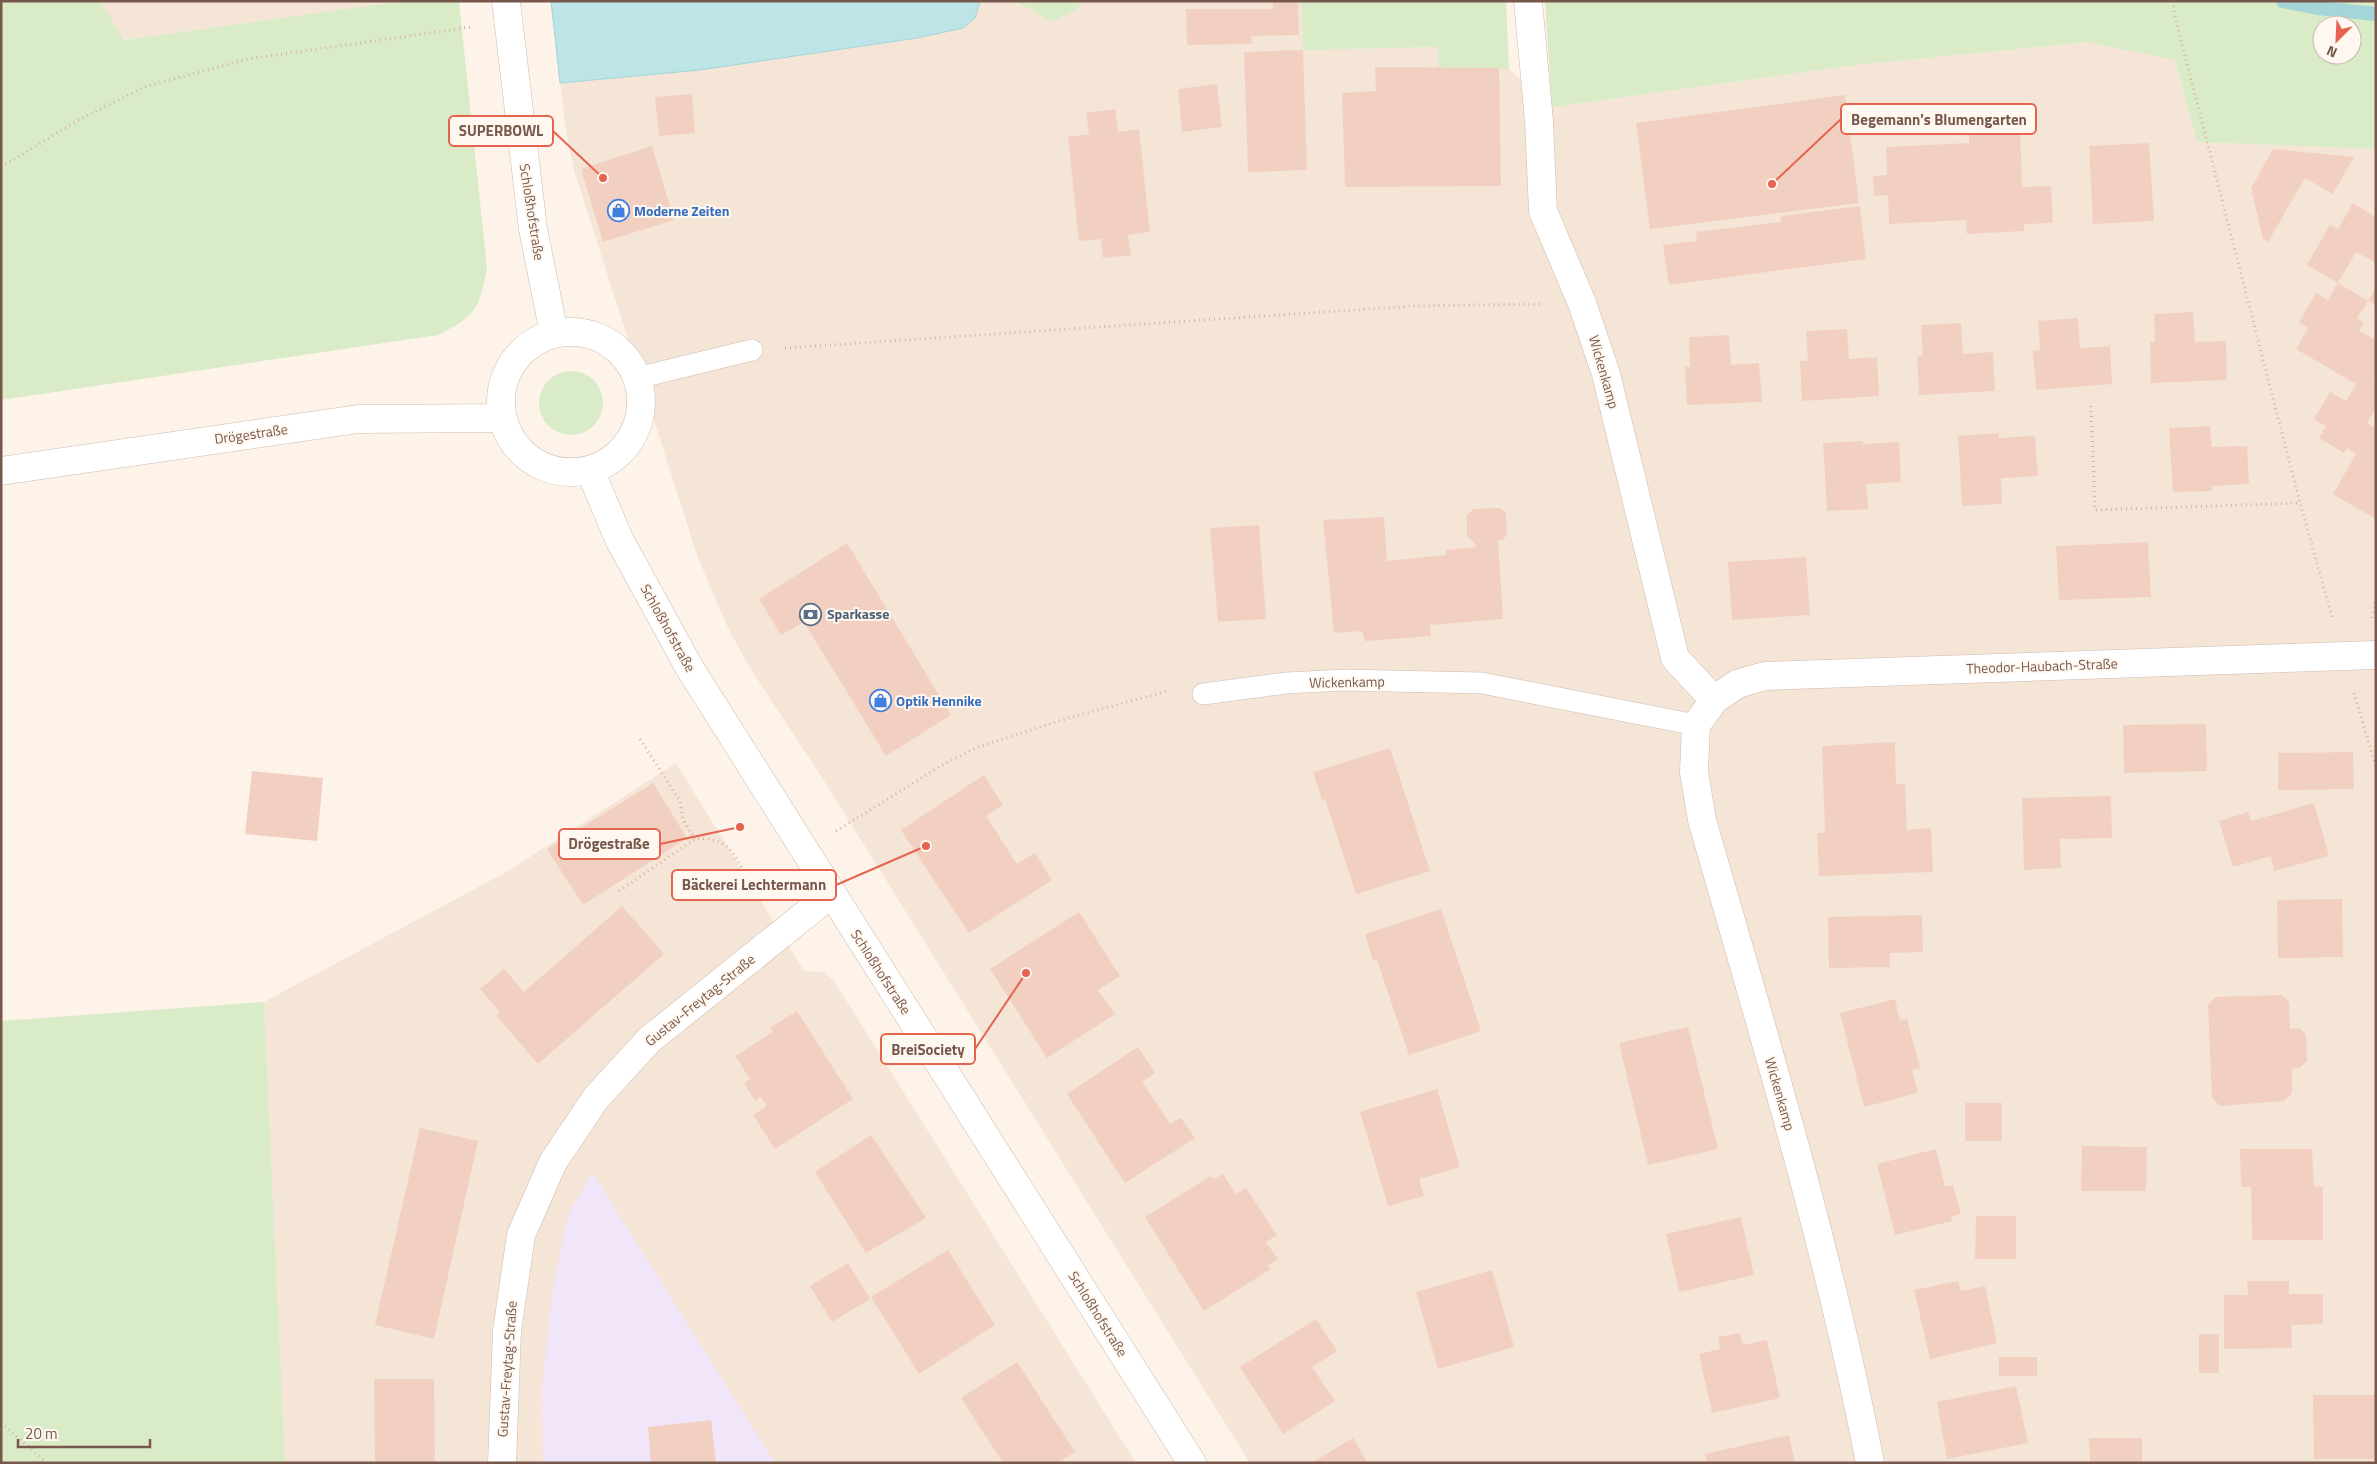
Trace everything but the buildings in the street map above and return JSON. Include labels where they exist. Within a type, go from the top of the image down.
[{"type":"street","name":"Wickenkamp","points":[[1528,1],[1539,121],[1544,211],[1582,303],[1606,374],[1620,425],[1675,658],[1714,700]]},
{"type":"street","name":"Schloßhofstraße","points":[[507,12],[533,229],[554,333]]},
{"type":"street","points":[[576,332],[593,334],[609,342],[622,353],[637,378],[642,402],[633,436],[623,450],[609,461],[590,470],[559,472],[527,458],[515,446],[502,418],[501,392],[507,371],[520,353],[537,340],[554,333],[576,332]]},
{"type":"street","name":"Drögestraße","points":[[1,471],[358,419],[502,418]]},
{"type":"street","name":"Schloßhofstraße","points":[[590,470],[619,539],[676,644],[831,894],[1192,1463]]},
{"type":"street","name":"Theodor-Haubach-Straße","points":[[1714,700],[1737,684],[1765,676],[2376,655]]},
{"type":"street","points":[[1696,725],[1714,700]]},
{"type":"street","name":"Wickenkamp","points":[[1696,725],[1694,772],[1702,820],[1805,1180],[1856,1386],[1870,1463]]},
{"type":"street","name":"Gustav-Freytag-Straße","points":[[502,1463],[507,1331],[521,1235],[553,1162],[596,1098],[649,1040],[831,894]]},
{"type":"lane","points":[[637,378],[752,350]]},
{"type":"lane","name":"Wickenkamp","points":[[1203,694],[1286,684],[1345,680],[1482,682],[1696,725]]},
{"type":"path","points":[[2173,1],[2177,27],[2300,503],[2376,767]]},
{"type":"path","points":[[1,167],[82,118],[147,86],[248,58],[507,12]]},
{"type":"path","points":[[752,350],[1414,306],[1582,303]]},
{"type":"path","points":[[2091,406],[2095,510],[2300,503]]},
{"type":"path","points":[[619,891],[695,839],[706,838],[722,843],[732,851],[750,878],[758,881],[944,764],[978,747],[1075,716],[1158,693],[1181,690],[1203,694]]},
{"type":"path","points":[[640,739],[680,801],[683,820],[695,839]]},
{"type":"path","points":[[1,1423],[47,1463]]},
{"type":"shaded area","points":[[100,1],[403,1],[123,40]]},
{"type":"shaded area","points":[[551,1],[1301,1],[1303,50],[1438,47],[1499,68],[1509,69],[1552,107],[1855,65],[2086,42],[2175,60],[2197,142],[2376,149],[2376,1463],[1250,1463],[821,776],[750,668],[728,628],[698,558],[574,170],[565,125]]},
{"type":"shaded area","points":[[676,763],[804,971],[824,972],[834,981],[1136,1463],[277,1463],[285,1461],[264,1002],[508,871]]},
{"type":"shaded area","points":[[592,1172],[775,1463],[543,1463],[542,1388],[553,1289],[568,1215]]},
{"type":"green space","points":[[1,1],[100,1],[124,40],[403,1],[459,1],[487,268],[481,293],[474,310],[461,322],[438,335],[1,400]]},
{"type":"green space","points":[[1015,1],[1081,1],[1080,7],[1052,22]]},
{"type":"green space","points":[[1301,1],[1506,1],[1509,69],[1438,68],[1438,47],[1303,50]]},
{"type":"green space","points":[[1545,1],[2376,1],[2376,149],[2197,142],[2175,60],[2086,42],[1855,65],[1552,107]]},
{"type":"green space","points":[[571,371],[583,373],[594,380],[601,391],[603,403],[601,415],[594,426],[583,433],[571,435],[559,433],[548,426],[541,415],[539,403],[541,391],[548,380],[559,373]]},
{"type":"green space","points":[[264,1002],[285,1462],[1,1463],[1,1021]]},
{"type":"water","points":[[551,1],[980,1],[975,18],[963,28],[917,38],[700,70],[560,83]]},
{"type":"waterway","points":[[2283,1],[2318,8],[2376,14]]},
{"type":"place","name":"SUPERBOWL","points":[[603,178]]},
{"type":"place","name":"Begemann's Blumengarten","points":[[1772,184]]},
{"type":"place","name":"Moderne Zeiten","points":[[618,211]]},
{"type":"place","name":"Sparkasse","points":[[811,614]]},
{"type":"place","name":"Optik Hennike","points":[[880,701]]},
{"type":"place","name":"Drögestraße","points":[[740,827]]},
{"type":"place","name":"Bäckerei Lechtermann","points":[[926,846]]},
{"type":"place","name":"BreiSociety","points":[[1026,973]]}]
